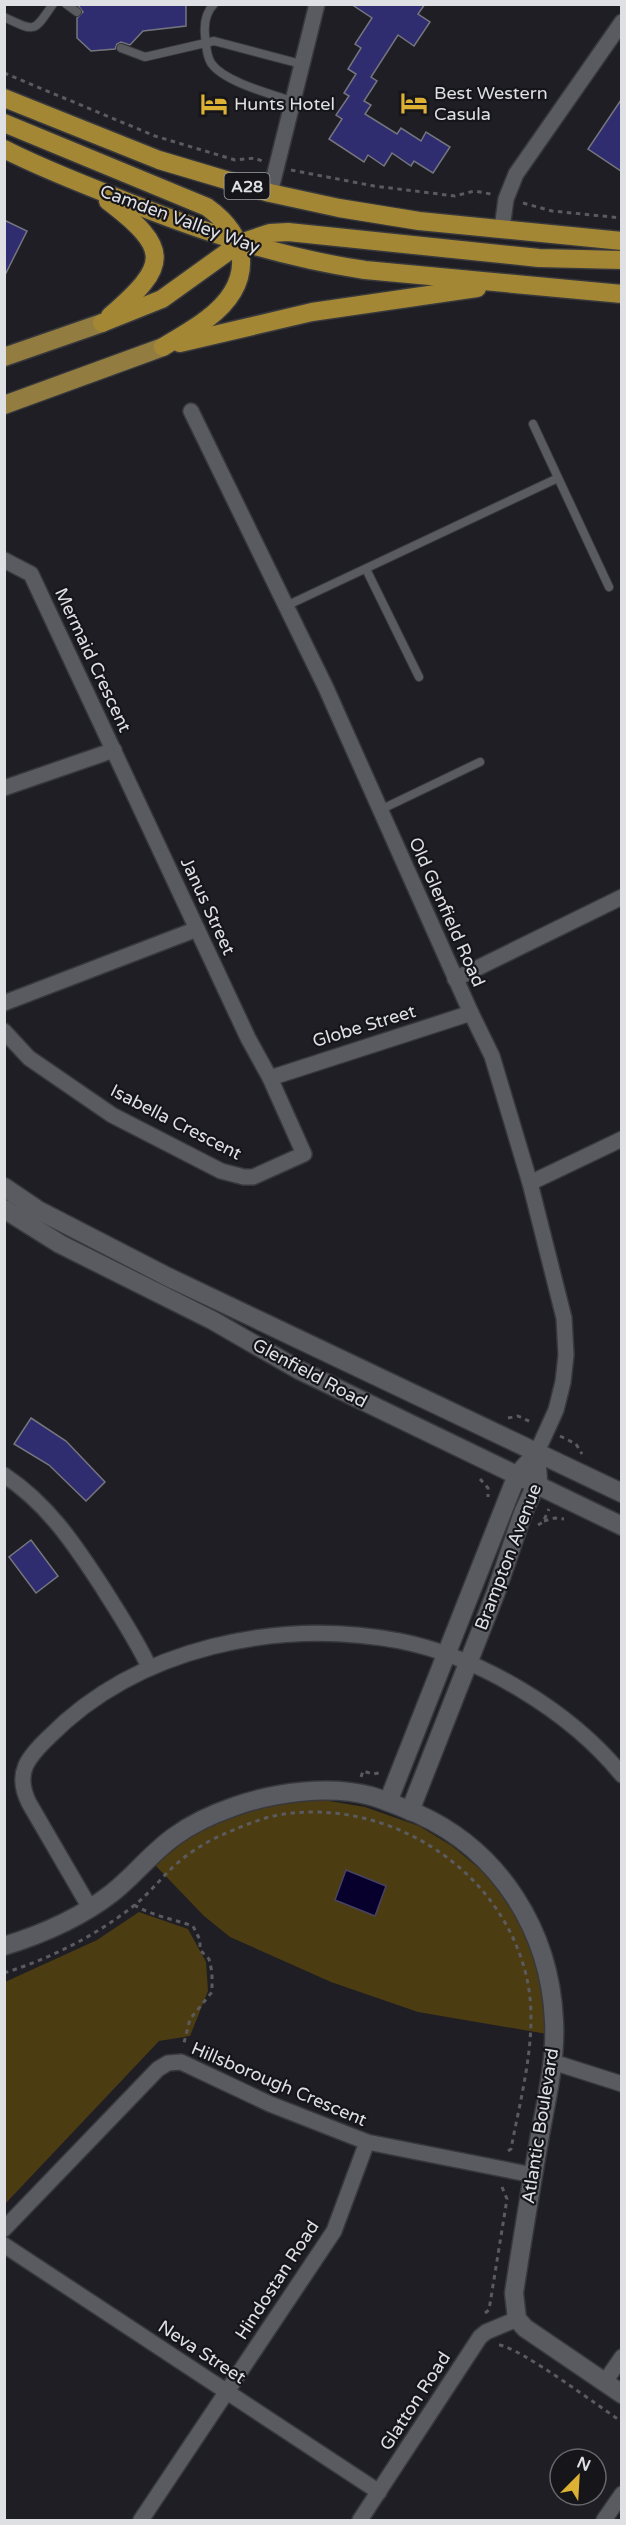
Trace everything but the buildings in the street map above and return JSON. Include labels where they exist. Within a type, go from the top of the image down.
[{"type":"highway","name":"A28","points":[[4,98],[159,160],[270,193],[419,221],[621,241]]},
{"type":"highway","points":[[4,123],[207,207],[221,217],[240,243],[239,275],[232,291],[207,319],[163,347]]},
{"type":"highway","name":"Camden Valley Way","points":[[4,149],[90,187],[240,243],[324,264],[505,285]]},
{"type":"highway","points":[[90,187],[144,232],[153,244],[154,262],[149,277],[140,290],[102,323]]},
{"type":"highway","points":[[102,323],[162,299],[240,243],[261,235],[288,232],[539,258],[621,260]]},
{"type":"highway","points":[[163,347],[312,312],[505,285],[621,294]]},
{"type":"main road","points":[[4,357],[102,323]]},
{"type":"main road","points":[[4,405],[163,347]]},
{"type":"street","points":[[270,193],[317,4]]},
{"type":"street","points":[[502,228],[506,199],[516,174],[621,22]]},
{"type":"street","name":"Old Glenfield Road","points":[[191,411],[286,606],[492,1056],[530,1184],[564,1318],[566,1355],[563,1382],[556,1410],[536,1454]]},
{"type":"street","name":"Mermaid Crescent","points":[[4,560],[31,574],[114,750],[4,788]]},
{"type":"street","name":"Janus Street","points":[[114,750],[248,1038],[270,1078]]},
{"type":"street","points":[[455,979],[621,897]]},
{"type":"street","points":[[4,1003],[197,929]]},
{"type":"street","name":"Globe Street","points":[[270,1078],[471,1013]]},
{"type":"street","name":"Isabella Crescent","points":[[4,1030],[29,1058],[112,1114],[221,1171],[244,1177],[253,1177],[304,1154],[270,1078]]},
{"type":"street","points":[[530,1184],[621,1139]]},
{"type":"street","name":"Glenfield Road","points":[[4,1188],[38,1210],[168,1278],[621,1493]]},
{"type":"street","name":"Glenfield Road","points":[[4,1209],[60,1244],[212,1320],[298,1370],[621,1526]]},
{"type":"street","name":"Brampton Avenue","points":[[388,1802],[517,1475],[536,1454]]},
{"type":"street","name":"Brampton Avenue","points":[[410,1811],[538,1480],[536,1454]]},
{"type":"street","points":[[4,1475],[46,1509],[70,1536],[137,1642],[148,1667]]},
{"type":"street","points":[[90,1908],[24,1794],[22,1774],[37,1748],[60,1725],[105,1693],[148,1667],[208,1648],[291,1635],[348,1634],[401,1641],[446,1654],[512,1685],[566,1721],[621,1775]]},
{"type":"street","name":"Atlantic Boulevard","points":[[4,1946],[38,1936],[90,1908],[112,1893],[174,1836],[209,1816],[281,1794],[314,1791],[369,1796],[437,1823],[479,1852],[497,1872],[527,1917],[538,1940],[547,1968],[555,2021],[553,2062],[514,2293],[517,2319]]},
{"type":"street","name":"Hillsborough Crescent","points":[[4,2229],[158,2069],[168,2063],[181,2062],[270,2104],[367,2142],[533,2175]]},
{"type":"street","points":[[553,2062],[621,2084]]},
{"type":"street","name":"Hindostan Road","points":[[141,2520],[333,2231],[367,2142]]},
{"type":"street","name":"Neva Street","points":[[4,2245],[379,2492]]},
{"type":"street","points":[[517,2319],[536,2337],[621,2394]]},
{"type":"street","name":"Glatton Road","points":[[360,2520],[480,2337],[486,2332],[517,2319]]},
{"type":"street","points":[[604,2383],[621,2357]]},
{"type":"street","points":[[604,2520],[621,2494]]},
{"type":"lane","points":[[4,17],[33,28],[38,26],[53,4]]},
{"type":"lane","points":[[66,4],[77,12]]},
{"type":"lane","points":[[214,4],[206,16],[204,27],[209,58],[219,70],[260,91],[292,101]]},
{"type":"lane","points":[[121,48],[145,57],[206,43],[225,43],[301,64]]},
{"type":"lane","points":[[533,424],[609,587]]},
{"type":"lane","points":[[286,606],[558,478]]},
{"type":"lane","points":[[366,568],[419,677]]},
{"type":"lane","points":[[380,810],[480,762]]},
{"type":"path","points":[[4,73],[155,136],[235,160],[255,158]]},
{"type":"path","points":[[299,173],[455,196],[480,191]]},
{"type":"path","points":[[534,206],[552,211],[621,218]]},
{"type":"path","points":[[4,1973],[36,1963],[62,1951],[108,1924],[134,1905],[169,1870],[192,1853],[220,1835],[252,1822],[283,1814],[319,1812],[355,1816],[399,1829],[456,1863],[482,1889],[502,1917],[527,1979],[529,2055],[511,2149],[503,2154],[497,2153]]},
{"type":"path","points":[[134,1905],[152,1915],[172,1918],[193,1926],[200,1940],[200,1950],[209,1959],[212,1972],[212,1992],[190,2019],[181,2062]]},
{"type":"path","points":[[479,2319],[489,2310],[507,2199],[504,2187],[493,2183]]},
{"type":"path","points":[[494,2344],[506,2346],[621,2422]]},
{"type":"shaded area","points":[[293,1800],[323,1800],[365,1807],[419,1826],[452,1846],[486,1874],[517,1917],[531,1943],[541,1983],[547,2034],[418,2012],[331,1982],[230,1937],[204,1916],[155,1865],[188,1838],[236,1812]]},
{"type":"shaded area","points":[[346,1870],[386,1886],[375,1916],[335,1900]]},
{"type":"shaded area","points":[[139,1912],[188,1929],[206,1962],[208,1991],[190,2036],[159,2041],[5,2204],[5,1982],[97,1940]]},
{"type":"place","name":"Best Western Casula","points":[[414,103]]},
{"type":"place","name":"Hunts Hotel","points":[[214,104]]}]
